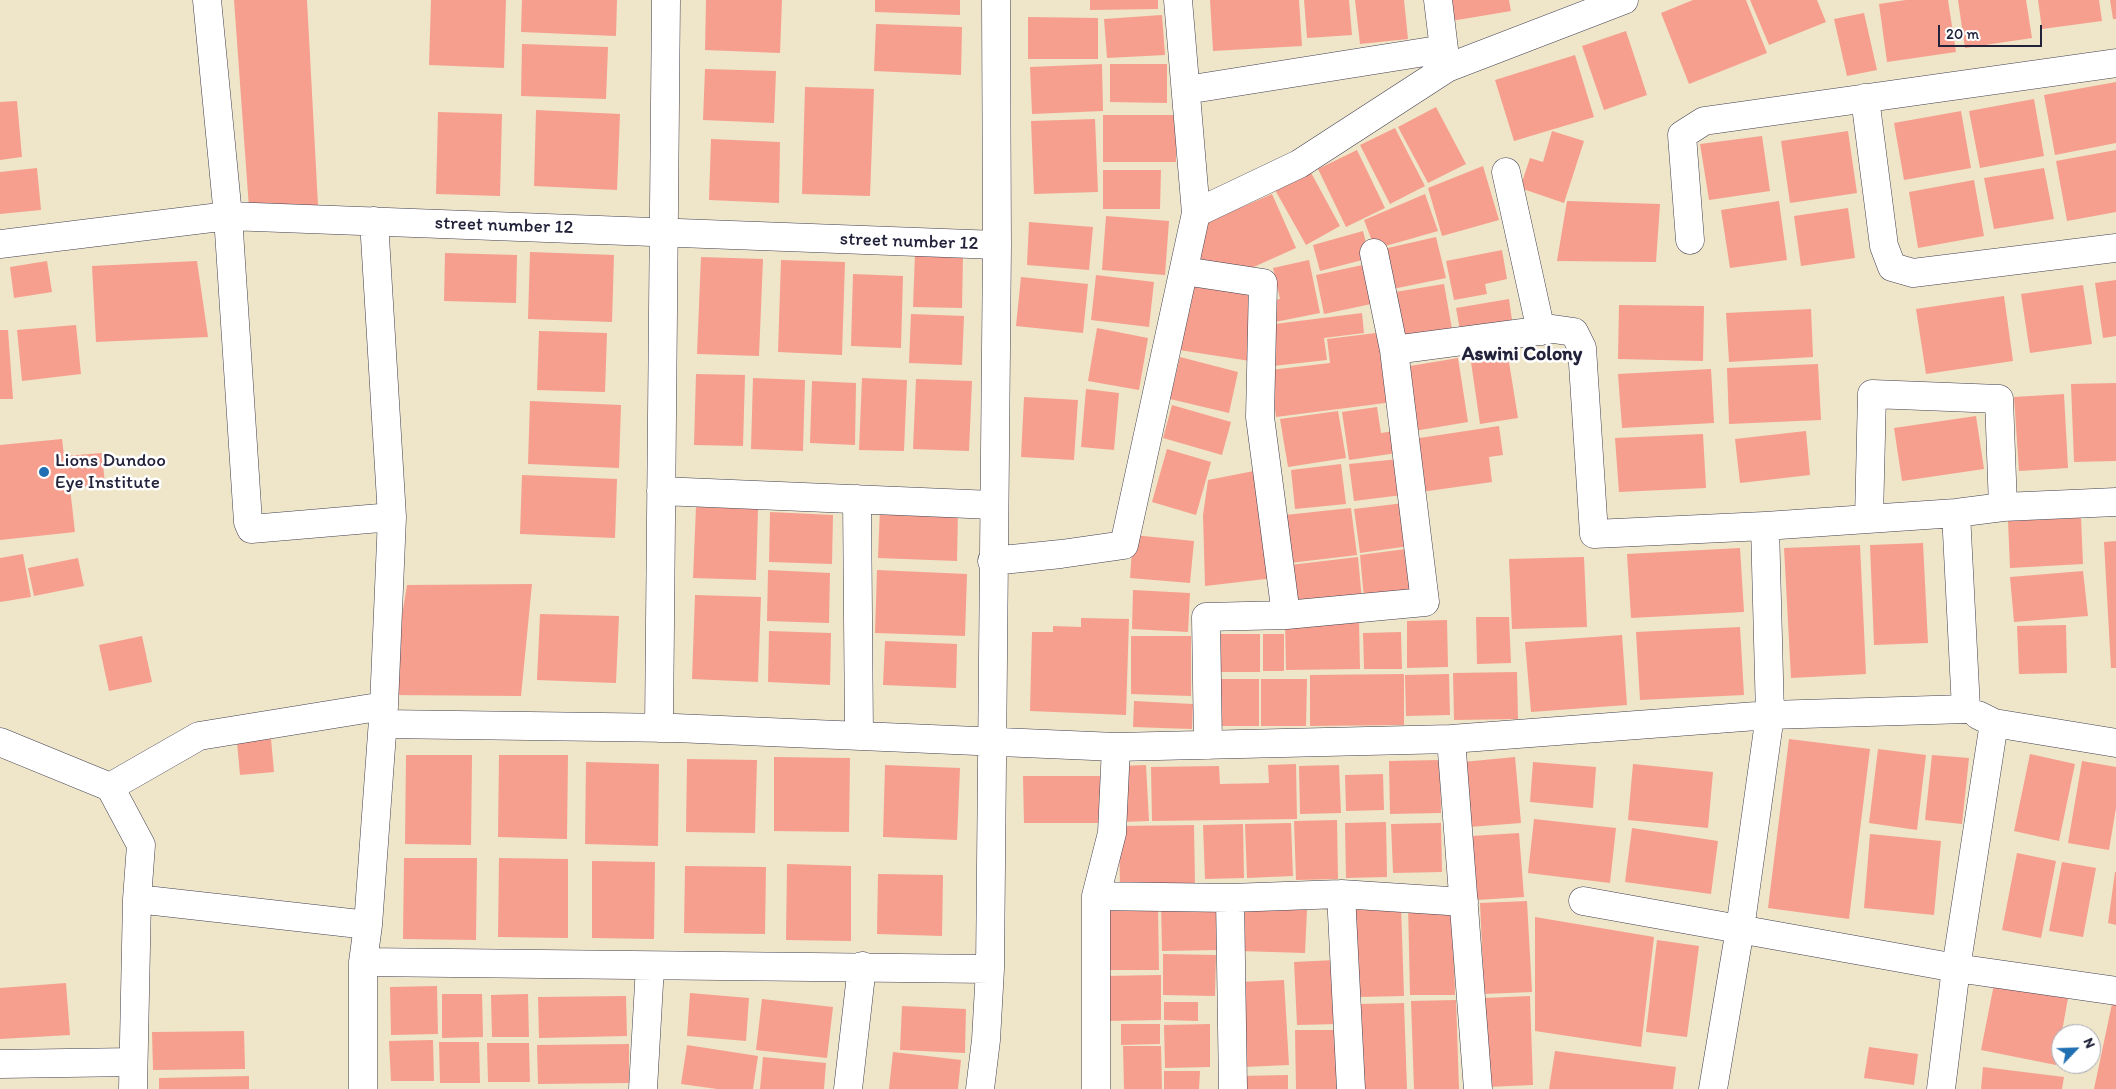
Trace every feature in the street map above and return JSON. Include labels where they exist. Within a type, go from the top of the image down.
[{"type":"street","points":[[208,0],[228,216],[248,522],[251,529],[392,517]]},
{"type":"street","points":[[659,728],[666,0]]},
{"type":"street","points":[[980,1089],[986,1040],[990,969],[993,742],[992,561],[997,245],[996,0]]},
{"type":"street","points":[[992,561],[1124,545],[1196,213],[1178,0]]},
{"type":"street","points":[[1438,0],[1445,58]]},
{"type":"street","points":[[1186,90],[1445,58],[1624,0]]},
{"type":"street","points":[[1196,213],[1299,164],[1445,58]]},
{"type":"street","points":[[1690,240],[1682,135],[1704,121],[2116,63]]},
{"type":"street","points":[[1865,98],[1884,246],[1892,267],[1913,273],[2116,248]]},
{"type":"street","points":[[1506,172],[1540,331]]},
{"type":"street","name":"street number 12","points":[[0,244],[228,216],[997,245]]},
{"type":"street","points":[[364,1089],[363,962],[368,925],[384,715],[392,517],[374,221]]},
{"type":"street","points":[[1208,745],[1206,617],[1286,615],[1425,602],[1394,350],[1374,253]]},
{"type":"street","points":[[1184,270],[1263,284],[1260,417],[1286,615]]},
{"type":"street","points":[[1394,350],[1553,329],[1574,332],[1582,348],[1594,534],[1765,526],[1956,513],[2003,507],[2116,502]]},
{"type":"street","points":[[1869,518],[1872,394],[1999,399],[2003,507]]},
{"type":"street","points":[[661,491],[993,505]]},
{"type":"street","points":[[857,499],[860,734]]},
{"type":"street","points":[[1956,513],[1966,709]]},
{"type":"street","points":[[1713,1089],[1740,930],[1770,715],[1765,526]]},
{"type":"street","points":[[110,787],[198,736],[384,715],[659,728],[860,734],[1116,747],[1451,739],[1770,715],[1966,709],[1994,723],[2116,744]]},
{"type":"street","points":[[1941,1089],[1956,968],[1994,723]]},
{"type":"street","points":[[1451,739],[1478,1089]]},
{"type":"street","points":[[0,742],[110,787],[141,845],[133,1089]]},
{"type":"street","points":[[1096,1089],[1096,896],[1112,833],[1116,747]]},
{"type":"street","points":[[1096,896],[1230,898],[1341,894],[1464,902]]},
{"type":"street","points":[[1341,894],[1351,1089]]},
{"type":"street","points":[[1230,898],[1233,1089]]},
{"type":"street","points":[[138,899],[368,925]]},
{"type":"street","points":[[1583,901],[1956,968],[2116,991]]},
{"type":"street","points":[[363,962],[650,966],[862,966],[990,969]]},
{"type":"street","points":[[642,1089],[650,966]]},
{"type":"street","points":[[848,1089],[862,966]]},
{"type":"street","points":[[0,1064],[133,1062]]},
{"type":"building","points":[[234,0],[307,0],[318,205],[249,208]]},
{"type":"building","points":[[431,0],[506,0],[504,68],[429,65]]},
{"type":"building","points":[[522,0],[617,0],[616,36],[521,32]]},
{"type":"building","points":[[706,0],[782,0],[780,53],[705,50]]},
{"type":"building","points":[[875,0],[960,0],[960,15],[875,12]]},
{"type":"building","points":[[1090,0],[1158,0],[1158,9],[1090,10]]},
{"type":"building","points":[[1210,0],[1299,0],[1302,46],[1213,51]]},
{"type":"building","points":[[1304,0],[1349,0],[1352,35],[1307,38]]},
{"type":"building","points":[[1355,0],[1404,0],[1408,39],[1360,44]]},
{"type":"building","points":[[1447,0],[1509,0],[1511,11],[1451,21]]},
{"type":"building","points":[[1693,0],[1746,0],[1767,53],[1689,84],[1661,13]]},
{"type":"building","points":[[1750,0],[1817,0],[1826,22],[1769,45]]},
{"type":"building","points":[[1906,0],[1948,0],[1956,52],[1887,62],[1879,4]]},
{"type":"building","points":[[1958,0],[2026,0],[2032,38],[1965,48]]},
{"type":"building","points":[[2038,0],[2099,0],[2102,21],[2042,29]]},
{"type":"building","points":[[2110,0],[2116,0],[2116,19],[2113,19]]},
{"type":"building","points":[[1864,13],[1877,70],[1847,76],[1834,19]]},
{"type":"building","points":[[1162,15],[1165,55],[1107,58],[1104,19]]},
{"type":"building","points":[[1028,17],[1098,18],[1098,59],[1028,59]]},
{"type":"building","points":[[876,24],[962,27],[961,75],[874,71]]},
{"type":"building","points":[[1626,31],[1647,95],[1604,110],[1582,46]]},
{"type":"building","points":[[522,44],[608,47],[606,99],[521,96]]},
{"type":"building","points":[[1575,55],[1594,117],[1514,141],[1495,80]]},
{"type":"building","points":[[1102,64],[1103,111],[1032,114],[1030,67]]},
{"type":"building","points":[[1110,64],[1167,64],[1167,103],[1110,102]]},
{"type":"building","points":[[705,69],[776,71],[774,123],[703,120]]},
{"type":"building","points":[[2116,82],[2116,143],[2055,155],[2044,95]]},
{"type":"building","points":[[805,87],[874,89],[870,196],[802,194]]},
{"type":"building","points":[[2034,99],[2044,156],[1980,168],[1969,111]]},
{"type":"building","points":[[17,101],[22,157],[0,160],[0,102]]},
{"type":"building","points":[[1436,107],[1466,164],[1428,183],[1398,127]]},
{"type":"building","points":[[536,110],[620,114],[617,190],[534,186]]},
{"type":"building","points":[[1961,111],[1971,168],[1904,180],[1894,123]]},
{"type":"building","points":[[438,112],[502,114],[500,196],[436,194]]},
{"type":"building","points":[[1103,115],[1176,115],[1176,162],[1103,162]]},
{"type":"building","points":[[1095,119],[1098,192],[1034,194],[1031,121]]},
{"type":"building","points":[[1395,128],[1425,186],[1390,204],[1360,145]]},
{"type":"building","points":[[1552,131],[1584,141],[1564,203],[1520,188],[1530,158],[1543,162]]},
{"type":"building","points":[[1848,131],[1857,193],[1790,203],[1781,141]]},
{"type":"building","points":[[1762,136],[1770,191],[1709,200],[1700,144]]},
{"type":"building","points":[[711,139],[780,142],[779,203],[709,200]]},
{"type":"building","points":[[1357,150],[1385,208],[1346,227],[1318,169]]},
{"type":"building","points":[[2116,150],[2116,212],[2067,221],[2056,161]]},
{"type":"building","points":[[1483,166],[1499,220],[1442,236],[1428,188]]},
{"type":"building","points":[[37,168],[41,210],[0,214],[0,172]]},
{"type":"building","points":[[2044,168],[2054,219],[1994,229],[1984,178]]},
{"type":"building","points":[[1309,169],[1340,226],[1306,245],[1274,188]]},
{"type":"building","points":[[1103,170],[1161,170],[1160,209],[1103,209]]},
{"type":"building","points":[[1974,180],[1984,236],[1918,248],[1909,192]]},
{"type":"building","points":[[1272,194],[1296,248],[1238,274],[1191,263],[1201,225]]},
{"type":"building","points":[[1425,194],[1438,231],[1375,249],[1364,220]]},
{"type":"building","points":[[1567,201],[1660,204],[1656,262],[1557,261]]},
{"type":"building","points":[[1779,201],[1787,260],[1730,268],[1721,210]]},
{"type":"building","points":[[1848,208],[1855,258],[1801,266],[1794,216]]},
{"type":"building","points":[[1106,216],[1169,221],[1165,275],[1102,270]]},
{"type":"building","points":[[1029,222],[1093,227],[1089,270],[1027,265]]},
{"type":"building","points":[[1363,231],[1370,258],[1320,271],[1313,245]]},
{"type":"building","points":[[1436,237],[1446,278],[1388,290],[1379,250]]},
{"type":"building","points":[[1502,250],[1507,279],[1485,284],[1487,294],[1454,300],[1446,261]]},
{"type":"building","points":[[530,252],[614,255],[612,322],[528,319]]},
{"type":"building","points":[[445,253],[517,255],[516,303],[444,301]]},
{"type":"building","points":[[915,253],[963,255],[962,308],[913,307]]},
{"type":"building","points":[[701,257],[763,259],[759,356],[697,354]]},
{"type":"building","points":[[781,260],[845,262],[842,355],[778,352]]},
{"type":"building","points":[[1309,260],[1320,313],[1270,323],[1265,302],[1280,299],[1273,268]]},
{"type":"building","points":[[47,261],[52,292],[14,298],[10,267]]},
{"type":"building","points":[[197,261],[208,337],[96,342],[92,266]]},
{"type":"building","points":[[1367,264],[1376,303],[1324,314],[1316,275]]},
{"type":"building","points":[[853,274],[903,276],[901,348],[851,346]]},
{"type":"building","points":[[1096,275],[1154,282],[1149,327],[1091,320]]},
{"type":"building","points":[[1021,277],[1088,284],[1083,333],[1016,326]]},
{"type":"building","points":[[1190,280],[1261,292],[1250,361],[1179,350]]},
{"type":"building","points":[[2116,280],[2116,336],[2103,338],[2095,283]]},
{"type":"building","points":[[1444,284],[1452,329],[1397,338],[1389,293]]},
{"type":"building","points":[[2083,285],[2092,344],[2030,353],[2021,294]]},
{"type":"building","points":[[2004,296],[2013,361],[1926,374],[1916,309]]},
{"type":"building","points":[[1509,299],[1513,327],[1461,336],[1456,308]]},
{"type":"building","points":[[1619,305],[1704,306],[1703,361],[1618,359]]},
{"type":"building","points":[[1811,309],[1813,357],[1729,362],[1726,313]]},
{"type":"building","points":[[1362,313],[1364,333],[1324,338],[1327,360],[1273,366],[1267,325]]},
{"type":"building","points":[[911,314],[964,316],[962,365],[909,363]]},
{"type":"building","points":[[76,325],[81,374],[22,381],[17,330]]},
{"type":"building","points":[[1097,328],[1148,338],[1139,390],[1088,381]]},
{"type":"building","points":[[0,330],[8,330],[13,399],[0,399]]},
{"type":"building","points":[[539,331],[607,333],[605,392],[537,390]]},
{"type":"building","points":[[1384,332],[1393,402],[1276,417],[1270,370],[1330,363],[1327,339]]},
{"type":"building","points":[[1507,350],[1518,418],[1480,424],[1470,355]]},
{"type":"building","points":[[1180,357],[1238,372],[1229,413],[1170,399]]},
{"type":"building","points":[[1458,358],[1468,422],[1414,431],[1404,367]]},
{"type":"building","points":[[1818,364],[1821,420],[1729,424],[1727,368]]},
{"type":"building","points":[[1711,369],[1714,423],[1622,428],[1618,374]]},
{"type":"building","points":[[696,374],[745,375],[743,446],[694,445]]},
{"type":"building","points":[[753,378],[805,380],[803,451],[751,449]]},
{"type":"building","points":[[862,378],[907,380],[904,451],[859,450]]},
{"type":"building","points":[[916,379],[972,381],[969,451],[913,449]]},
{"type":"building","points":[[812,381],[856,383],[855,445],[810,443]]},
{"type":"building","points":[[2116,383],[2116,461],[2074,462],[2071,384]]},
{"type":"building","points":[[1086,389],[1119,393],[1114,450],[1081,447]]},
{"type":"building","points":[[2064,394],[2068,468],[2019,471],[2014,397]]},
{"type":"building","points":[[1024,397],[1078,400],[1074,460],[1021,457]]},
{"type":"building","points":[[530,401],[621,405],[619,468],[528,464]]},
{"type":"building","points":[[1172,405],[1231,422],[1222,455],[1163,438]]},
{"type":"building","points":[[1377,407],[1381,433],[1394,431],[1397,453],[1349,460],[1342,412]]},
{"type":"building","points":[[1338,411],[1346,458],[1288,467],[1280,419]]},
{"type":"building","points":[[1976,416],[1984,469],[1902,481],[1894,428]]},
{"type":"building","points":[[1499,426],[1503,455],[1489,457],[1492,482],[1421,492],[1413,439]]},
{"type":"building","points":[[1806,431],[1810,475],[1740,483],[1735,439]]},
{"type":"building","points":[[1703,434],[1706,488],[1619,492],[1615,438]]},
{"type":"building","points":[[62,439],[64,456],[102,453],[105,485],[70,488],[75,532],[0,540],[0,445]]},
{"type":"building","points":[[1167,449],[1211,462],[1196,515],[1152,502]]},
{"type":"building","points":[[1399,459],[1402,495],[1354,501],[1349,464]]},
{"type":"building","points":[[1341,464],[1346,504],[1295,509],[1291,470]]},
{"type":"building","points":[[1259,470],[1274,578],[1205,586],[1203,515],[1208,480]]},
{"type":"building","points":[[522,475],[617,479],[615,538],[520,534]]},
{"type":"building","points":[[1404,503],[1409,546],[1360,553],[1354,509]]},
{"type":"building","points":[[696,507],[758,509],[756,580],[693,578]]},
{"type":"building","points":[[880,508],[958,511],[957,561],[878,558]]},
{"type":"building","points":[[1351,508],[1357,555],[1290,563],[1285,515]]},
{"type":"building","points":[[770,512],[833,515],[832,564],[769,562]]},
{"type":"building","points":[[2081,518],[2083,564],[2010,568],[2008,521]]},
{"type":"building","points":[[1133,535],[1194,541],[1190,583],[1130,578]]},
{"type":"building","points":[[2116,541],[2116,668],[2111,668],[2104,542]]},
{"type":"building","points":[[1923,543],[1928,643],[1874,645],[1870,545]]},
{"type":"building","points":[[1860,545],[1866,674],[1791,678],[1784,548]]},
{"type":"building","points":[[1413,548],[1418,592],[1364,598],[1360,555]]},
{"type":"building","points":[[1740,548],[1744,612],[1631,618],[1627,554]]},
{"type":"building","points":[[23,554],[31,597],[0,602],[0,558]]},
{"type":"building","points":[[1358,557],[1362,600],[1294,607],[1290,565]]},
{"type":"building","points":[[1584,557],[1587,627],[1512,629],[1509,559]]},
{"type":"building","points":[[78,558],[84,586],[34,596],[28,568]]},
{"type":"building","points":[[768,570],[830,573],[829,623],[767,621]]},
{"type":"building","points":[[877,570],[967,574],[965,636],[875,633]]},
{"type":"building","points":[[2083,571],[2088,616],[2014,622],[2010,577]]},
{"type":"building","points":[[532,584],[521,696],[389,695],[407,585]]},
{"type":"building","points":[[1133,590],[1190,593],[1188,632],[1132,629]]},
{"type":"building","points":[[695,595],[761,597],[758,682],[692,679]]},
{"type":"building","points":[[540,614],[619,616],[616,683],[537,680]]},
{"type":"building","points":[[1476,617],[1509,617],[1511,663],[1477,664]]},
{"type":"building","points":[[1081,618],[1129,619],[1126,715],[1030,711],[1032,632],[1053,632],[1053,626],[1081,627]]},
{"type":"building","points":[[1447,620],[1448,667],[1407,668],[1407,621]]},
{"type":"building","points":[[1359,621],[1360,669],[1286,670],[1285,622]]},
{"type":"building","points":[[2066,625],[2067,673],[2019,674],[2017,626]]},
{"type":"building","points":[[1740,627],[1744,695],[1640,700],[1636,632]]},
{"type":"building","points":[[769,631],[831,633],[830,685],[768,682]]},
{"type":"building","points":[[1401,632],[1402,669],[1364,669],[1363,633]]},
{"type":"building","points":[[1213,634],[1260,634],[1260,672],[1214,672]]},
{"type":"building","points":[[1263,634],[1284,634],[1284,671],[1263,671]]},
{"type":"building","points":[[1622,635],[1627,705],[1531,712],[1525,642]]},
{"type":"building","points":[[142,636],[152,682],[109,691],[99,645]]},
{"type":"building","points":[[1131,636],[1191,636],[1191,696],[1131,694]]},
{"type":"building","points":[[885,641],[957,644],[956,688],[883,685]]},
{"type":"building","points":[[1517,672],[1518,719],[1454,720],[1453,673]]},
{"type":"building","points":[[1404,674],[1404,725],[1310,726],[1310,675]]},
{"type":"building","points":[[1449,674],[1450,715],[1406,716],[1405,675]]},
{"type":"building","points":[[1213,679],[1259,679],[1259,726],[1212,726]]},
{"type":"building","points":[[1261,679],[1307,679],[1306,726],[1261,726]]},
{"type":"building","points":[[1134,701],[1193,704],[1192,729],[1133,727]]},
{"type":"building","points":[[271,739],[274,772],[240,775],[237,742]]},
{"type":"building","points":[[1789,739],[1870,749],[1849,919],[1768,908]]},
{"type":"building","points":[[1878,749],[1926,755],[1917,830],[1869,823]]},
{"type":"building","points":[[2030,754],[2075,764],[2059,841],[2014,831]]},
{"type":"building","points":[[406,755],[472,755],[471,845],[405,844]]},
{"type":"building","points":[[499,755],[568,755],[567,839],[498,837]]},
{"type":"building","points":[[1932,755],[1969,758],[1962,824],[1925,820]]},
{"type":"building","points":[[774,757],[850,758],[849,832],[774,831]]},
{"type":"building","points":[[1515,757],[1521,823],[1469,827],[1463,762]]},
{"type":"building","points":[[687,759],[757,760],[755,833],[686,832]]},
{"type":"building","points":[[1440,760],[1441,813],[1390,814],[1389,761]]},
{"type":"building","points":[[2082,761],[2116,767],[2116,808],[2109,850],[2068,843]]},
{"type":"building","points":[[586,762],[659,764],[658,846],[585,844]]},
{"type":"building","points":[[1533,762],[1596,767],[1593,808],[1530,802]]},
{"type":"building","points":[[1296,764],[1297,819],[1152,821],[1151,767],[1219,766],[1220,784],[1269,783],[1268,765]]},
{"type":"building","points":[[1633,764],[1713,772],[1708,828],[1628,820]]},
{"type":"building","points":[[885,765],[960,768],[957,840],[883,837]]},
{"type":"building","points":[[1146,765],[1149,821],[1122,822],[1120,766]]},
{"type":"building","points":[[1339,765],[1341,813],[1300,814],[1299,766]]},
{"type":"building","points":[[1383,774],[1384,810],[1346,811],[1345,775]]},
{"type":"building","points":[[1023,776],[1105,776],[1108,823],[1024,823]]},
{"type":"building","points":[[1534,819],[1616,828],[1610,883],[1528,873]]},
{"type":"building","points":[[1337,820],[1338,879],[1296,880],[1294,821]]},
{"type":"building","points":[[1386,822],[1387,877],[1346,878],[1345,823]]},
{"type":"building","points":[[1291,823],[1293,876],[1247,878],[1245,824]]},
{"type":"building","points":[[1441,823],[1442,872],[1393,873],[1391,824]]},
{"type":"building","points":[[1243,824],[1244,878],[1205,879],[1203,825]]},
{"type":"building","points":[[1194,825],[1195,887],[1120,888],[1119,826]]},
{"type":"building","points":[[1632,828],[1718,841],[1711,894],[1625,882]]},
{"type":"building","points":[[1519,833],[1524,897],[1477,900],[1471,836]]},
{"type":"building","points":[[1870,834],[1941,841],[1934,915],[1864,908]]},
{"type":"building","points":[[2017,853],[2056,861],[2041,938],[2002,930]]},
{"type":"building","points":[[404,858],[477,858],[476,940],[403,939]]},
{"type":"building","points":[[499,858],[568,859],[568,938],[498,937]]},
{"type":"building","points":[[592,861],[655,862],[654,939],[592,938]]},
{"type":"building","points":[[2062,862],[2096,868],[2083,937],[2049,931]]},
{"type":"building","points":[[787,864],[851,866],[851,941],[786,940]]},
{"type":"building","points":[[685,866],[766,867],[765,934],[684,933]]},
{"type":"building","points":[[2116,872],[2116,925],[2108,923]]},
{"type":"building","points":[[878,874],[943,875],[942,936],[877,934]]},
{"type":"building","points":[[1527,901],[1532,992],[1484,994],[1480,903]]},
{"type":"building","points":[[1219,903],[1220,950],[1162,951],[1161,904]]},
{"type":"building","points":[[1158,905],[1159,970],[1103,970],[1102,906]]},
{"type":"building","points":[[1401,905],[1404,996],[1358,997],[1355,907]]},
{"type":"building","points":[[1408,905],[1453,905],[1455,995],[1410,995]]},
{"type":"building","points":[[1240,909],[1307,910],[1305,953],[1239,951]]},
{"type":"building","points":[[1535,917],[1654,937],[1641,1047],[1535,1031]]},
{"type":"building","points":[[1657,940],[1699,946],[1687,1037],[1646,1032]]},
{"type":"building","points":[[1163,954],[1216,955],[1215,996],[1163,995]]},
{"type":"building","points":[[1335,960],[1338,1024],[1297,1025],[1294,962]]},
{"type":"building","points":[[1161,975],[1161,1020],[1105,1021],[1104,976]]},
{"type":"building","points":[[1284,980],[1289,1065],[1244,1067],[1239,982]]},
{"type":"building","points":[[66,983],[70,1035],[0,1039],[0,988]]},
{"type":"building","points":[[1994,984],[2068,998],[2063,1024],[2051,1024],[2051,1064],[1981,1050]]},
{"type":"building","points":[[437,986],[438,1034],[391,1035],[390,987]]},
{"type":"building","points":[[690,993],[749,998],[746,1041],[687,1036]]},
{"type":"building","points":[[442,994],[482,994],[483,1037],[442,1038]]},
{"type":"building","points":[[528,994],[529,1037],[492,1037],[491,995]]},
{"type":"building","points":[[626,996],[627,1036],[539,1038],[538,997]]},
{"type":"building","points":[[1530,996],[1533,1085],[1487,1087],[1483,998]]},
{"type":"building","points":[[762,999],[833,1007],[827,1058],[756,1050]]},
{"type":"building","points":[[2113,999],[2116,1000],[2116,1089],[2094,1089],[2097,1074],[2101,1074],[2101,1056]]},
{"type":"building","points":[[1456,1000],[1459,1089],[1414,1089],[1411,1001]]},
{"type":"building","points":[[1164,1002],[1198,1002],[1198,1021],[1164,1020]]},
{"type":"building","points":[[1404,1003],[1407,1089],[1364,1089],[1360,1004]]},
{"type":"building","points":[[902,1006],[966,1009],[965,1053],[900,1050]]},
{"type":"building","points":[[1121,1024],[1160,1024],[1160,1044],[1121,1045]]},
{"type":"building","points":[[1210,1024],[1210,1067],[1165,1068],[1164,1025]]},
{"type":"building","points":[[1295,1030],[1342,1030],[1342,1089],[1296,1089]]},
{"type":"building","points":[[244,1031],[245,1069],[153,1070],[152,1032]]},
{"type":"building","points":[[433,1040],[434,1081],[391,1081],[389,1041]]},
{"type":"building","points":[[439,1042],[479,1042],[480,1083],[440,1083]]},
{"type":"building","points":[[487,1043],[529,1043],[530,1082],[488,1082]]},
{"type":"building","points":[[629,1044],[629,1083],[538,1084],[537,1045]]},
{"type":"building","points":[[687,1045],[758,1056],[753,1089],[717,1089],[681,1084]]},
{"type":"building","points":[[1123,1046],[1161,1046],[1162,1089],[1124,1089]]},
{"type":"building","points":[[1869,1047],[1918,1054],[1914,1085],[1864,1078]]},
{"type":"building","points":[[1555,1051],[1676,1067],[1673,1089],[1549,1089]]},
{"type":"building","points":[[893,1052],[961,1060],[958,1089],[889,1089]]},
{"type":"building","points":[[763,1057],[826,1063],[824,1089],[760,1089]]},
{"type":"building","points":[[1983,1067],[2064,1077],[2062,1089],[1981,1089]]},
{"type":"building","points":[[1164,1071],[1200,1071],[1199,1089],[1164,1089]]},
{"type":"building","points":[[1288,1075],[1288,1089],[1239,1089],[1238,1076]]},
{"type":"building","points":[[249,1076],[249,1089],[159,1089],[159,1078]]},
{"type":"place","name":"Lions Dundoo Eye Institute","points":[[44,472]]},
{"type":"district","name":"Aswini Colony","points":[[1522,355]]}]
